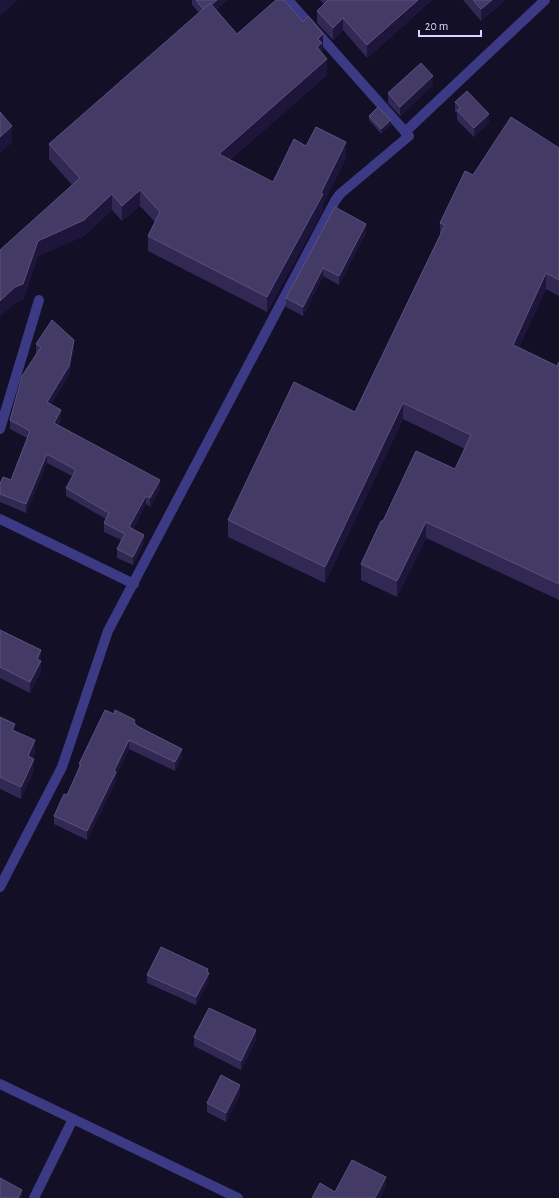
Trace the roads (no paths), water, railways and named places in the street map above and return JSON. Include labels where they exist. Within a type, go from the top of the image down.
[{"type":"street","points":[[0,887],[62,767],[108,631],[335,201],[340,194],[409,136],[288,0]]},
{"type":"street","points":[[405,132],[545,0]]},
{"type":"street","points":[[0,429],[39,300]]},
{"type":"street","points":[[0,519],[134,584]]},
{"type":"street","points":[[0,1084],[238,1198]]},
{"type":"street","points":[[34,1198],[73,1118]]}]
